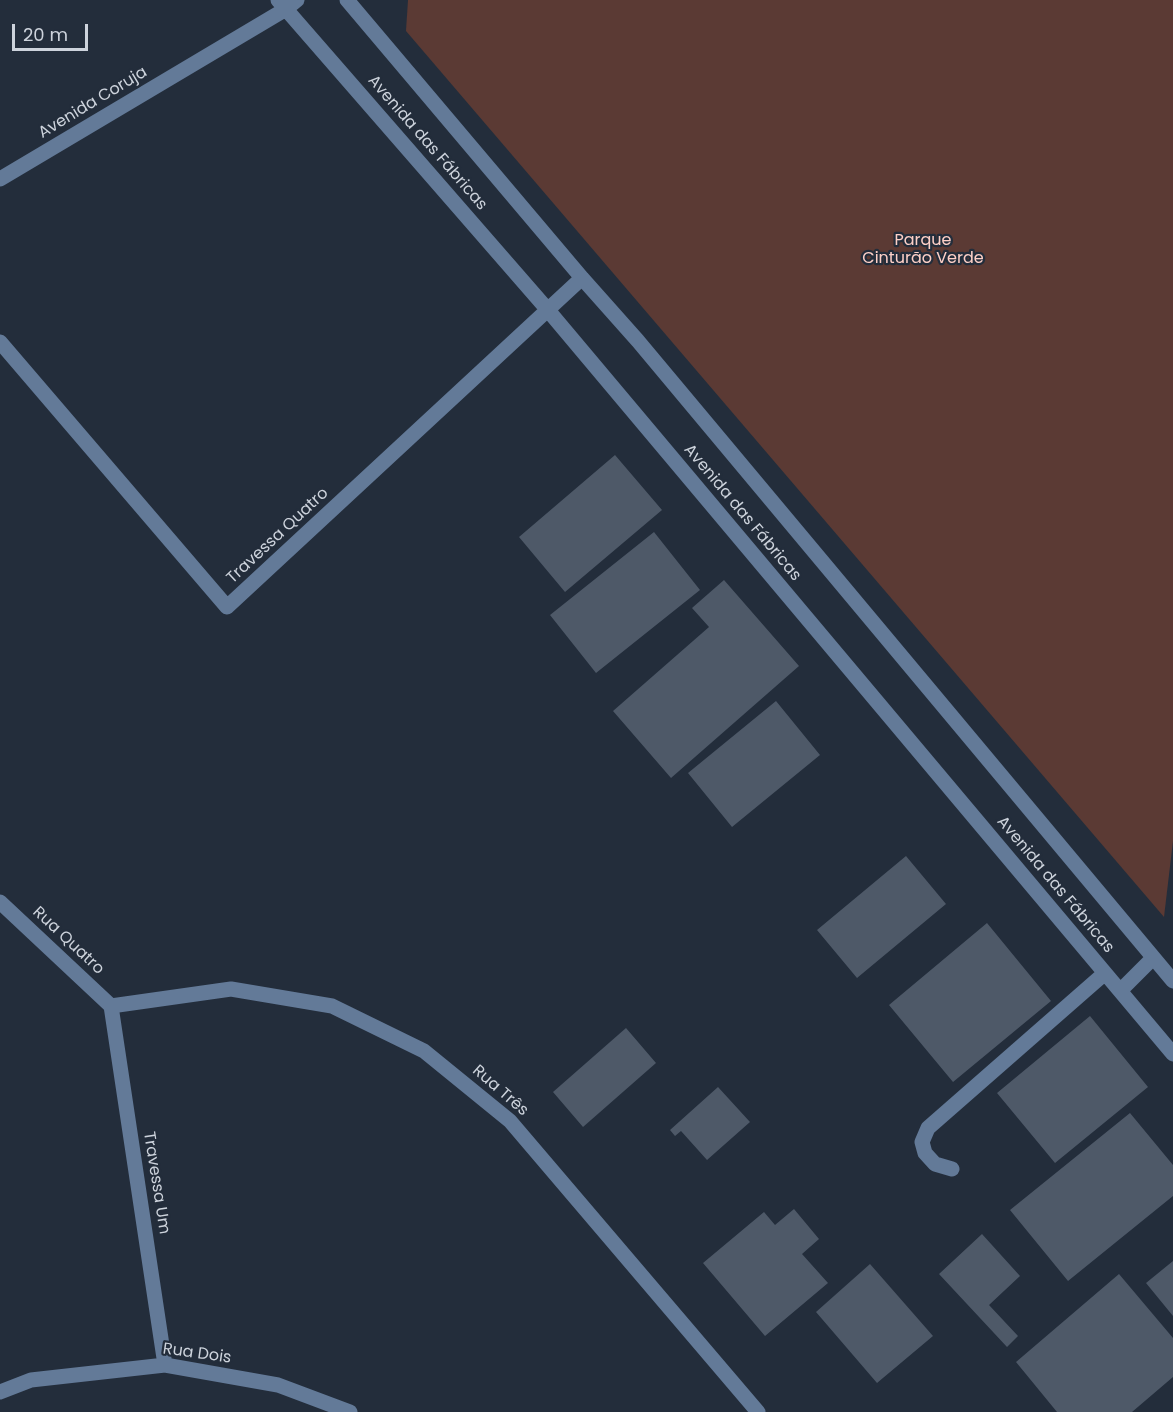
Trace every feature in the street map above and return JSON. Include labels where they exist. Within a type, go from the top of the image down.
[{"type":"street","name":"Avenida das Fábricas","points":[[347,0],[582,278],[646,350],[1173,981]]},
{"type":"street","name":"Avenida das Fábricas","points":[[287,3],[1173,1054]]},
{"type":"street","name":"Avenida Coruja","points":[[0,179],[287,3]]},
{"type":"street","name":"Travessa Quatro","points":[[0,342],[227,607],[582,278]]},
{"type":"street","name":"Rua Quatro","points":[[0,902],[111,1006]]},
{"type":"street","points":[[1120,991],[1153,958]]},
{"type":"street","points":[[952,1169],[935,1164],[925,1153],[922,1142],[928,1128],[1105,973]]},
{"type":"street","name":"Rua Três","points":[[111,1006],[231,989],[332,1006],[424,1051],[510,1121],[758,1412]]},
{"type":"street","name":"Travessa Um","points":[[111,1006],[165,1365]]},
{"type":"street","name":"Rua Dois","points":[[0,1392],[30,1380],[165,1365],[278,1385],[350,1412]]},
{"type":"green space","name":"Parque Cinturão Verde","points":[[408,0],[1173,0],[1173,841],[1164,917],[406,31]]},
{"type":"building","points":[[615,455],[662,510],[565,592],[519,537]]},
{"type":"building","points":[[654,532],[700,590],[596,673],[550,615]]},
{"type":"building","points":[[724,580],[799,666],[671,778],[613,711],[709,627],[692,608]]},
{"type":"building","points":[[776,701],[820,755],[732,827],[688,773]]},
{"type":"building","points":[[906,856],[946,904],[857,978],[817,930]]},
{"type":"building","points":[[987,923],[1051,1001],[953,1082],[889,1005]]},
{"type":"building","points":[[1090,1016],[1148,1087],[1055,1163],[997,1093]]},
{"type":"building","points":[[626,1028],[656,1063],[583,1127],[553,1092]]},
{"type":"building","points":[[718,1087],[750,1122],[707,1160],[681,1131],[675,1136],[670,1130]]},
{"type":"building","points":[[1130,1113],[1173,1165],[1173,1196],[1068,1281],[1010,1210]]},
{"type":"building","points":[[794,1209],[819,1239],[802,1254],[828,1283],[765,1336],[703,1263],[764,1212],[775,1225]]},
{"type":"building","points":[[982,1234],[1020,1276],[989,1305],[1018,1336],[1007,1347],[939,1274]]},
{"type":"building","points":[[1173,1261],[1173,1316],[1146,1283]]},
{"type":"building","points":[[870,1264],[933,1336],[877,1383],[816,1312]]},
{"type":"building","points":[[1119,1274],[1173,1338],[1173,1377],[1132,1412],[1057,1412],[1016,1362]]}]
